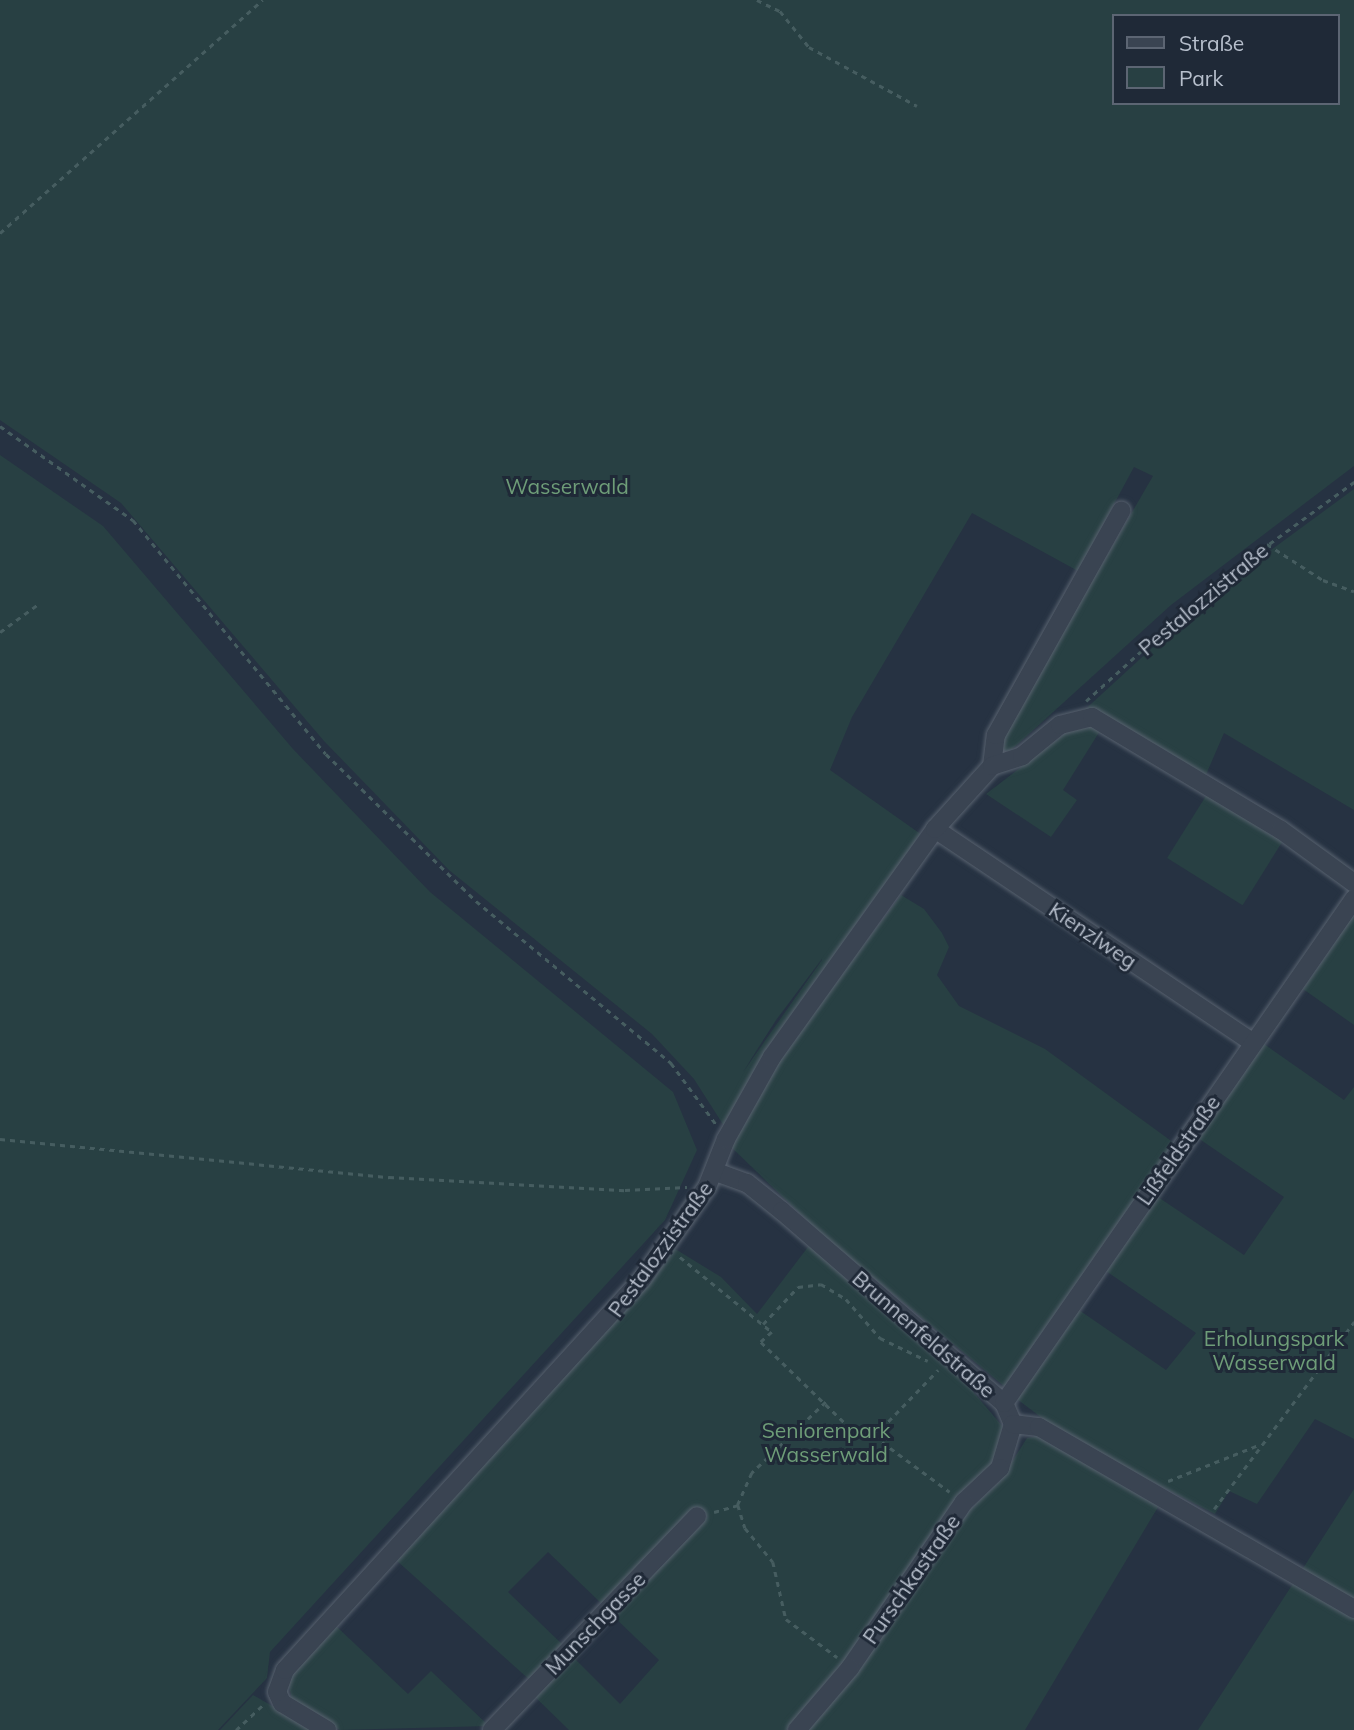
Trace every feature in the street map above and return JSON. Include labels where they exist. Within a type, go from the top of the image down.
[{"type":"street","points":[[992,766],[996,735],[1121,512]]},
{"type":"street","points":[[1060,724],[1092,718],[1120,729],[1354,883]]},
{"type":"street","name":"Pestalozzistraße","points":[[277,1692],[285,1670],[560,1373],[667,1247],[712,1180],[726,1139],[772,1057],[935,829],[992,766],[1022,756],[1060,724]]},
{"type":"street","name":"Kienzlweg","points":[[935,829],[1251,1041]]},
{"type":"street","name":"Lißfeldstraße","points":[[1004,1403],[1251,1041],[1354,899]]},
{"type":"street","name":"Brunnenfeldstraße","points":[[712,1180],[747,1183],[782,1211],[1004,1403],[1013,1424]]},
{"type":"street","points":[[1013,1424],[1039,1427],[1208,1521],[1354,1609]]},
{"type":"street","name":"Purschkastraße","points":[[797,1730],[850,1668],[964,1502],[1008,1455],[1013,1424]]},
{"type":"street","name":"Munschgasse","points":[[492,1730],[697,1516]]},
{"type":"street","points":[[277,1692],[290,1710],[327,1730]]},
{"type":"path","points":[[0,233],[262,0]]},
{"type":"path","points":[[757,0],[780,11],[809,47],[916,106]]},
{"type":"path","points":[[0,426],[132,520],[327,754],[475,901],[671,1063],[726,1139]]},
{"type":"path","name":"Pestalozzistraße","points":[[1060,724],[1190,605],[1267,544],[1354,482]]},
{"type":"path","points":[[1267,544],[1323,580],[1354,591]]},
{"type":"path","points":[[0,632],[37,605]]},
{"type":"path","points":[[0,1139],[389,1177],[625,1190],[712,1180]]},
{"type":"path","points":[[667,1247],[772,1332],[761,1342],[849,1427],[874,1436],[964,1502]]},
{"type":"path","points":[[762,1324],[799,1287],[821,1284],[846,1300],[880,1338],[940,1368],[874,1436]]},
{"type":"path","points":[[1208,1521],[1256,1446],[1354,1322]]},
{"type":"path","points":[[826,1402],[752,1473],[738,1505],[745,1528],[773,1562],[786,1619],[850,1668]]},
{"type":"path","points":[[1149,1490],[1256,1446]]},
{"type":"path","points":[[697,1516],[738,1505]]},
{"type":"path","points":[[236,1730],[277,1692]]},
{"type":"green space","name":"Wasserwald","points":[[0,0],[1354,0],[1354,466],[1171,605],[1009,752],[1001,750],[1006,730],[1153,476],[1134,467],[1078,571],[972,513],[852,717],[830,770],[922,835],[724,1126],[694,1079],[652,1034],[449,870],[324,741],[121,503],[0,420]],"holes":[[[822,960],[743,1072],[776,1020]]]},
{"type":"green space","points":[[0,455],[103,526],[293,749],[430,892],[673,1092],[697,1150],[665,1220],[270,1652],[267,1678],[218,1730],[0,1730]]},
{"type":"green space","points":[[1354,489],[1354,810],[1224,733],[1205,777],[1122,725],[1080,714],[1210,595]]},
{"type":"green space","points":[[1080,722],[1103,726],[1063,790],[1077,800],[1051,837],[986,794]]},
{"type":"green space","points":[[1209,791],[1284,838],[1243,905],[1167,858]]},
{"type":"green space","points":[[901,895],[924,909],[942,933],[949,947],[937,975],[959,1006],[1045,1049],[1174,1143],[1005,1387],[822,1235],[729,1145],[773,1066]]},
{"type":"green space","points":[[1354,914],[1354,1025],[1303,989]]},
{"type":"green space","name":"Erholungspark Wasserwald","points":[[1264,1044],[1344,1100],[1354,1087],[1354,1439],[1315,1419],[1257,1504],[1229,1491],[1215,1514],[1072,1441],[1017,1399],[1079,1310],[1166,1370],[1196,1333],[1106,1271],[1158,1197],[1244,1255],[1284,1197],[1198,1138]]},
{"type":"green space","name":"Seniorenpark Wasserwald","points":[[811,1243],[965,1382],[1003,1427],[1004,1450],[842,1667],[786,1730],[569,1730],[533,1695],[572,1656],[620,1704],[659,1660],[612,1615],[707,1517],[697,1508],[604,1606],[548,1552],[508,1592],[565,1647],[532,1682],[396,1560],[672,1247],[721,1277],[757,1314]]},
{"type":"green space","points":[[1039,1436],[1161,1502],[1025,1730],[806,1730],[958,1521],[1000,1481],[1027,1438]]},
{"type":"green space","points":[[1354,1489],[1354,1730],[1198,1730],[1322,1539]]},
{"type":"green space","points":[[336,1626],[408,1694],[431,1671],[489,1726],[340,1730],[293,1704],[287,1677]]},
{"type":"green space","points":[[253,1695],[314,1730],[220,1730]]}]
